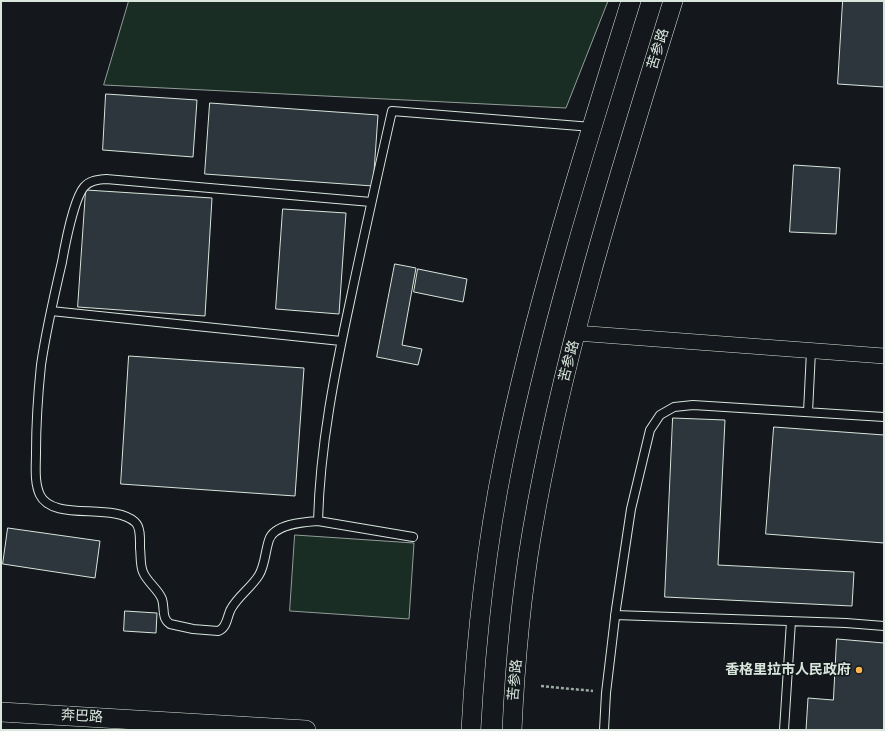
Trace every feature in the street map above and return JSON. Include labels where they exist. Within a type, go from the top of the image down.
[{"type":"street","points":[[471,730],[481,603],[504,459],[521,382],[543,298],[592,127],[631,1]]},
{"type":"street","name":"苦参路","points":[[512,730],[522,608],[532,533],[560,392],[609,214],[673,1]]},
{"type":"street","points":[[576,333],[884,356]]},
{"type":"street","name":"奔巴路","points":[[1,712],[306,730]]},
{"type":"lane","points":[[318,521],[319,488],[324,436],[341,341],[392,111],[592,127]]},
{"type":"lane","points":[[371,202],[106,179],[90,182],[84,187],[80,194],[74,212],[51,311],[41,364],[38,398],[36,473],[40,494],[47,504],[65,509],[116,514],[128,517],[135,522],[138,526],[139,532],[143,571],[161,598],[164,618],[167,622],[179,627],[218,631],[222,630],[225,626],[232,606],[254,583],[260,574],[271,535],[278,529],[288,525],[318,521],[413,537]]},
{"type":"lane","points":[[51,311],[341,341]]},
{"type":"lane","points":[[808,412],[811,351]]},
{"type":"lane","points":[[604,730],[606,693],[615,616],[631,509],[650,430],[660,415],[674,407],[693,405],[884,417]]},
{"type":"lane","points":[[615,616],[791,621],[884,626]]},
{"type":"lane","points":[[784,730],[791,621]]},
{"type":"path","points":[[541,686],[606,693]]},
{"type":"green space","points":[[129,1],[608,1],[566,108],[104,85]]},
{"type":"green space","points":[[295,535],[414,543],[409,619],[290,611]]},
{"type":"building","points":[[843,1],[884,1],[884,87],[838,84]]},
{"type":"building","points":[[106,94],[197,100],[193,157],[103,150]]},
{"type":"building","points":[[210,103],[378,115],[373,186],[205,174]]},
{"type":"building","points":[[794,165],[840,168],[836,234],[790,232]]},
{"type":"building","points":[[86,190],[212,198],[205,316],[78,307]]},
{"type":"building","points":[[283,209],[346,213],[339,314],[276,309]]},
{"type":"building","points":[[395,264],[416,268],[402,345],[422,349],[418,365],[377,357]]},
{"type":"building","points":[[418,269],[467,279],[463,302],[414,292]]},
{"type":"building","points":[[129,356],[304,368],[295,496],[121,484]]},
{"type":"building","points":[[673,418],[725,420],[718,565],[854,572],[852,606],[665,597]]},
{"type":"building","points":[[774,427],[884,435],[884,543],[766,534]]},
{"type":"building","points":[[8,528],[100,541],[95,578],[3,564]]},
{"type":"building","points":[[125,611],[157,613],[156,633],[124,631]]},
{"type":"building","name":"香格里拉市人民政府","points":[[837,639],[884,643],[884,730],[806,730],[808,698],[833,700]]},
{"type":"place","name":"香格里拉市人民政府","points":[[859,670]]}]
